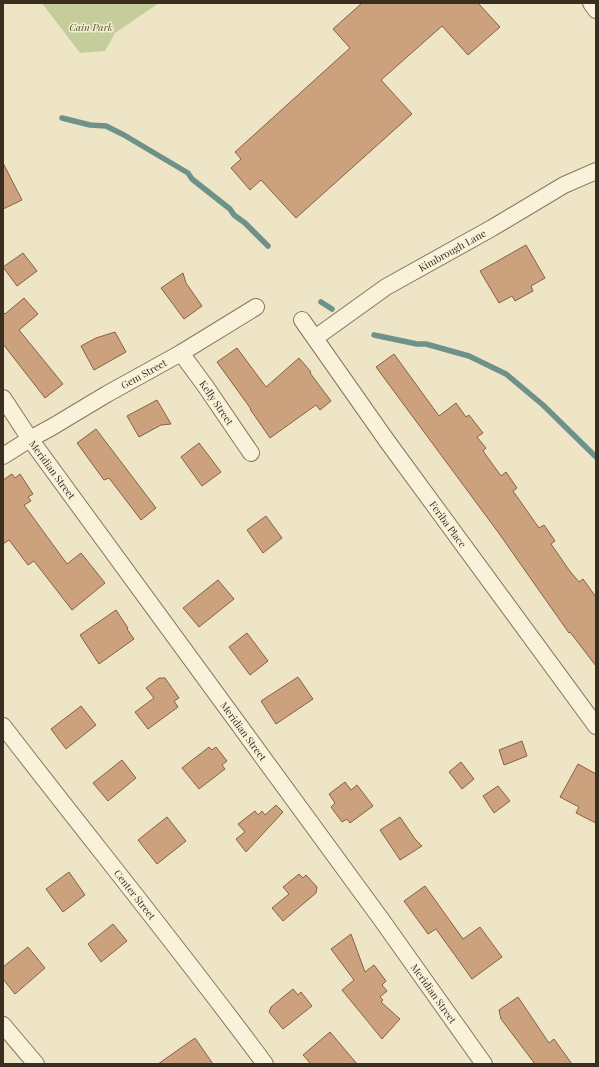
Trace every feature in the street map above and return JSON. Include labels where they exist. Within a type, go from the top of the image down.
[{"type":"street","points":[[591,3],[596,10]]},
{"type":"street","name":"Kimbrough Lane","points":[[315,338],[386,287],[492,228],[564,185],[596,171]]},
{"type":"street","name":"Gem Street","points":[[3,456],[30,438],[52,427],[107,394],[181,353],[256,307]]},
{"type":"street","name":"Feriba Place","points":[[302,320],[387,442],[596,726]]},
{"type":"street","name":"Kelly Street","points":[[181,353],[251,453]]},
{"type":"street","name":"Meridian Street","points":[[3,398],[30,438],[376,913],[484,1064]]},
{"type":"street","name":"Center Street","points":[[3,726],[64,806],[214,994],[265,1064]]},
{"type":"street","points":[[3,1025],[36,1064]]},
{"type":"green space","name":"Cain Park","points":[[42,3],[159,3],[115,33],[105,51],[80,53]]},
{"type":"building","points":[[362,3],[478,3],[500,27],[468,55],[442,26],[381,80],[412,114],[296,218],[261,180],[250,190],[231,168],[241,159],[235,152],[350,48],[333,29]]},
{"type":"building","points":[[3,163],[22,200],[3,209]]},
{"type":"building","points":[[526,245],[545,278],[531,286],[533,291],[515,301],[512,296],[499,303],[480,271]]},
{"type":"building","points":[[23,253],[37,271],[17,286],[3,267]]},
{"type":"building","points":[[183,273],[186,283],[202,306],[184,319],[161,288]]},
{"type":"building","points":[[24,298],[38,314],[19,330],[63,384],[45,398],[3,344],[3,312],[5,314]]},
{"type":"building","points":[[115,332],[126,352],[94,370],[81,346],[96,338]]},
{"type":"building","points":[[237,348],[266,387],[299,358],[311,372],[310,373],[331,401],[320,410],[316,405],[270,438],[217,362]]},
{"type":"building","points":[[394,354],[439,416],[456,403],[466,417],[469,415],[483,433],[477,437],[486,448],[483,451],[501,476],[506,472],[517,488],[513,491],[539,528],[544,525],[555,541],[551,544],[569,570],[579,582],[583,579],[596,597],[596,666],[570,632],[569,633],[498,532],[376,367]]},
{"type":"building","points":[[157,400],[171,424],[161,425],[139,437],[127,416]]},
{"type":"building","points":[[96,429],[156,508],[141,520],[109,478],[104,480],[77,443]]},
{"type":"building","points":[[199,443],[221,472],[202,486],[181,457]]},
{"type":"building","points":[[12,474],[15,478],[20,474],[33,494],[28,497],[31,501],[24,505],[67,564],[81,553],[105,583],[72,610],[34,561],[28,565],[9,540],[3,544],[3,480]]},
{"type":"building","points":[[266,516],[282,538],[263,553],[247,530]]},
{"type":"building","points":[[218,580],[234,599],[199,627],[183,608]]},
{"type":"building","points":[[116,610],[134,639],[99,664],[80,635]]},
{"type":"building","points":[[247,633],[268,661],[250,675],[229,647]]},
{"type":"building","points":[[298,677],[313,699],[276,724],[261,701]]},
{"type":"building","points":[[159,678],[165,678],[179,698],[174,701],[178,707],[148,729],[135,712],[154,698],[146,688]]},
{"type":"building","points":[[81,706],[96,725],[66,749],[51,729]]},
{"type":"building","points":[[522,741],[527,756],[504,765],[499,750]]},
{"type":"building","points":[[209,747],[212,750],[216,747],[227,761],[222,765],[225,769],[199,789],[182,768]]},
{"type":"building","points":[[122,760],[136,778],[108,801],[93,783]]},
{"type":"building","points":[[461,762],[474,779],[462,789],[449,772]]},
{"type":"building","points":[[578,764],[596,774],[596,823],[576,813],[579,807],[560,797]]},
{"type":"building","points":[[345,782],[351,790],[357,785],[373,806],[350,823],[347,819],[342,822],[331,807],[335,803],[329,794]]},
{"type":"building","points":[[498,786],[510,801],[494,813],[483,796]]},
{"type":"building","points":[[276,805],[283,812],[246,852],[236,839],[245,832],[238,824],[255,811],[258,815],[262,811],[265,815]]},
{"type":"building","points":[[167,817],[186,841],[157,864],[138,840]]},
{"type":"building","points":[[400,817],[415,839],[422,846],[400,860],[380,830]]},
{"type":"building","points":[[69,872],[85,895],[63,912],[46,889]]},
{"type":"building","points":[[299,874],[303,878],[306,875],[317,887],[316,893],[283,921],[272,908],[289,894],[283,887]]},
{"type":"building","points":[[425,886],[463,939],[480,927],[502,957],[472,979],[436,929],[428,934],[404,901]]},
{"type":"building","points":[[113,924],[127,941],[101,962],[88,944]]},
{"type":"building","points":[[351,934],[365,972],[374,965],[386,981],[382,985],[387,991],[380,997],[383,1000],[381,1002],[400,1019],[382,1039],[342,990],[354,980],[331,949]]},
{"type":"building","points":[[28,947],[45,968],[15,994],[3,979],[3,967]]},
{"type":"building","points":[[293,989],[298,995],[301,992],[312,1006],[283,1029],[269,1012],[271,1007]]},
{"type":"building","points":[[518,997],[549,1043],[554,1039],[572,1064],[535,1064],[501,1019],[499,1010]]},
{"type":"building","points":[[330,1032],[357,1064],[311,1064],[303,1055]]},
{"type":"building","points":[[195,1038],[213,1064],[158,1064]]},
{"type":"waterway","points":[[62,118],[90,125],[106,126],[188,173],[192,179],[230,209],[234,215],[245,223],[268,246]]},
{"type":"waterway","points":[[321,302],[332,309]]},
{"type":"waterway","points":[[374,335],[417,344],[426,344],[469,356],[506,374],[543,405],[596,457]]}]
